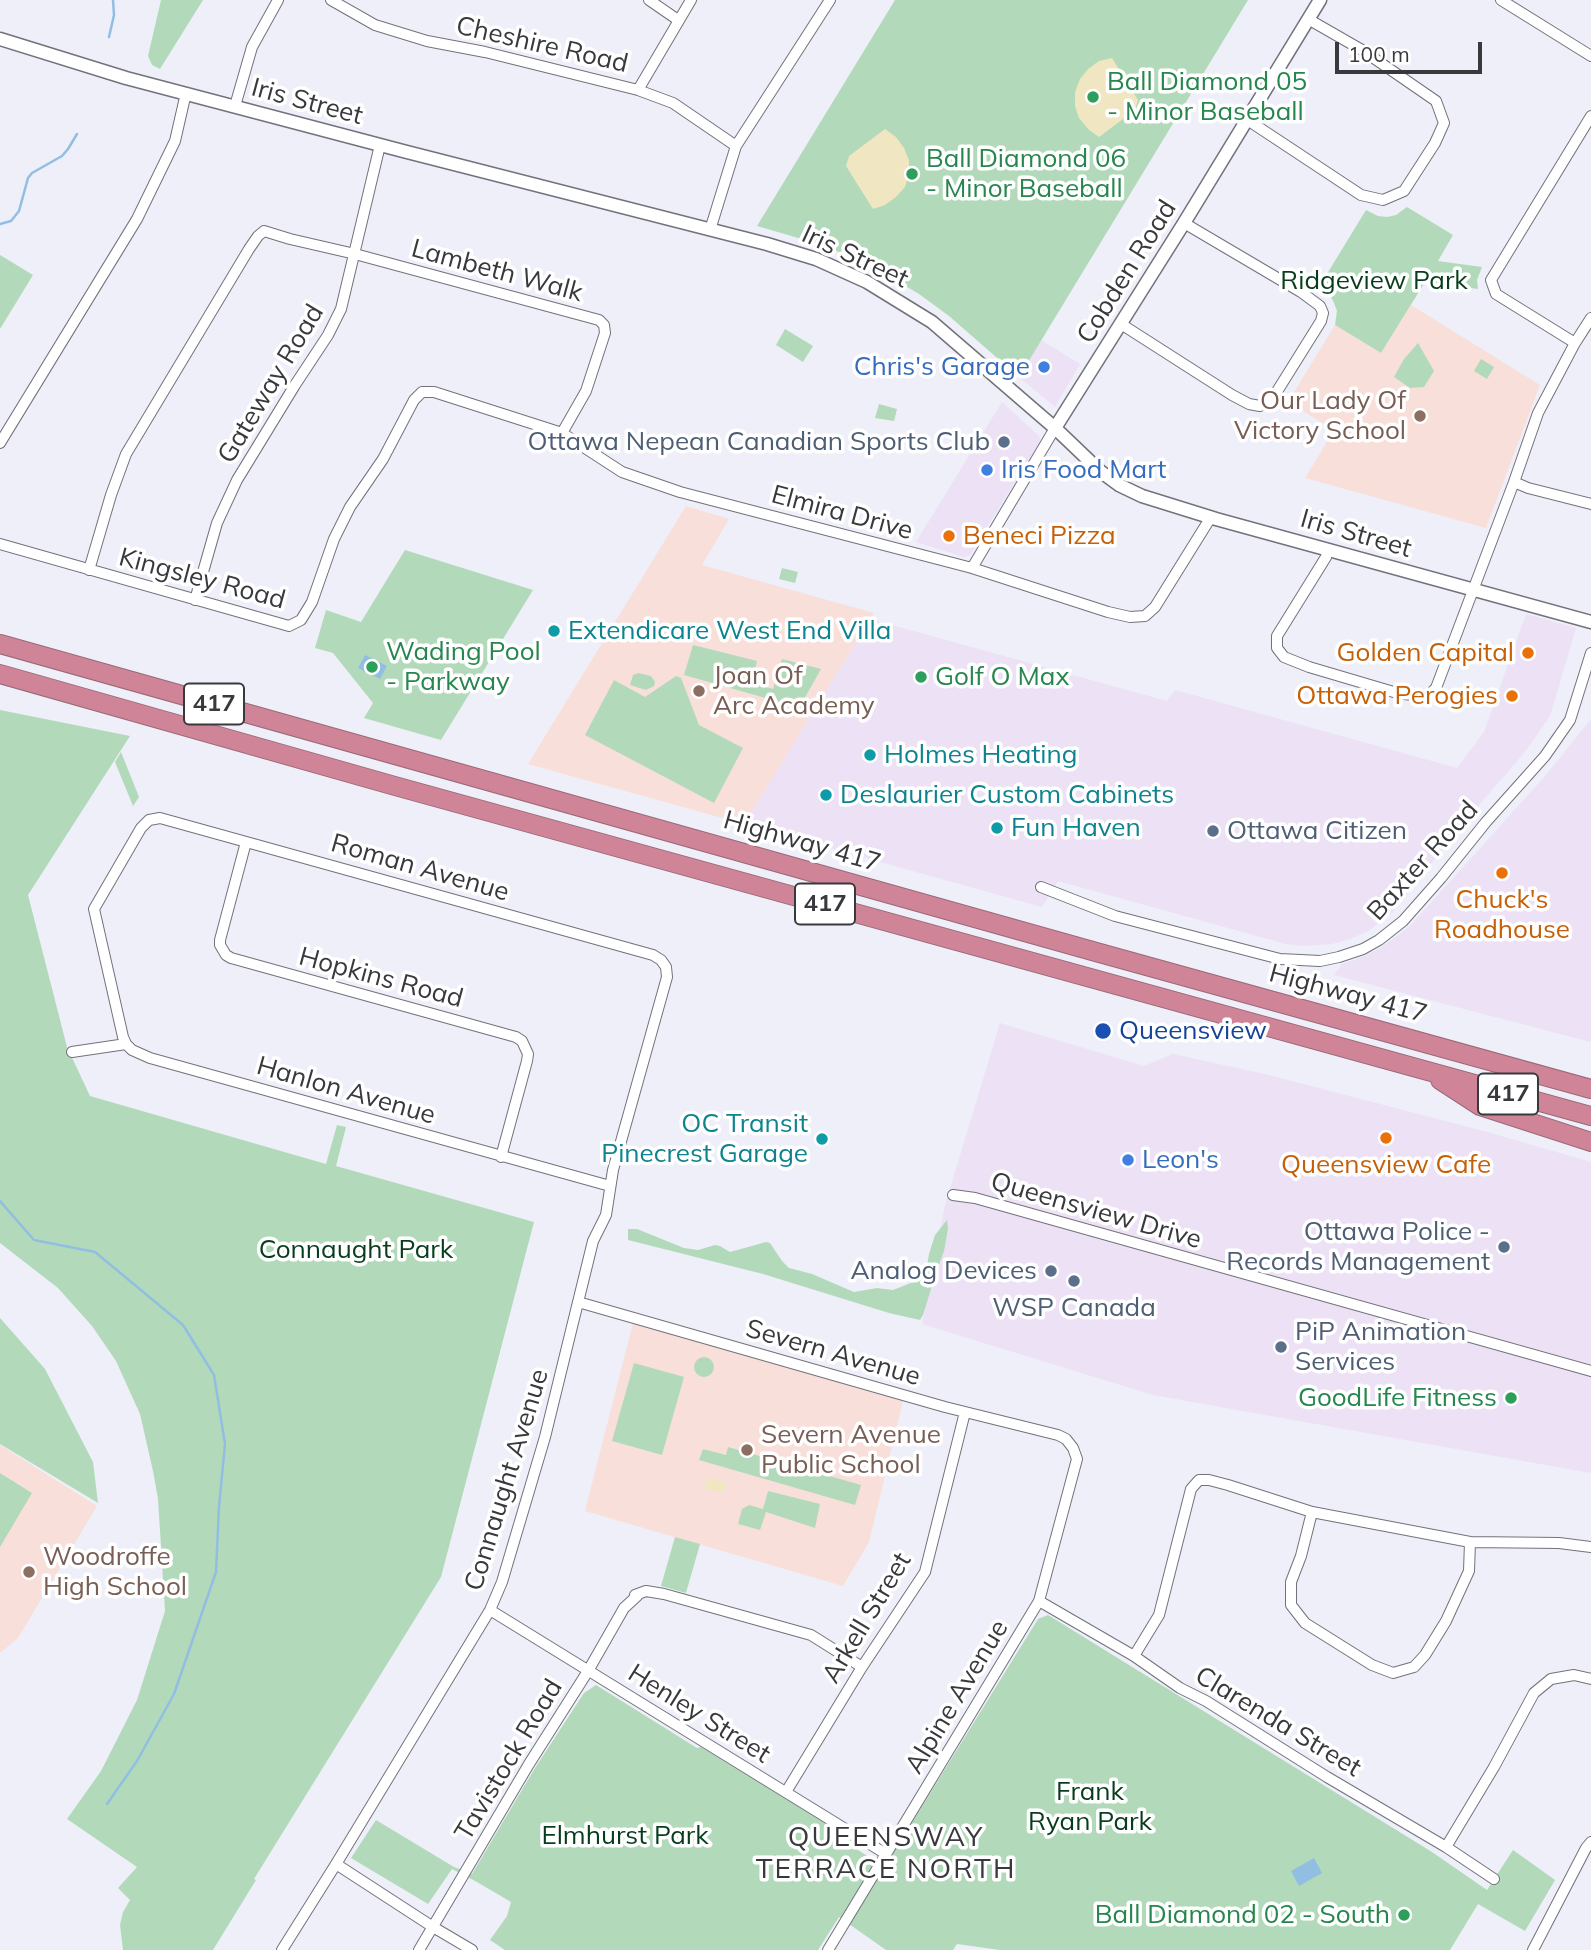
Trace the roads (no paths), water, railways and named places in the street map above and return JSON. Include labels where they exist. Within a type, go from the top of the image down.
[{"type":"highway","name":"Highway 417","points":[[0,644],[1591,1089]]},
{"type":"highway","name":"417","points":[[0,674],[395,786],[1591,1116]]},
{"type":"highway","points":[[1476,1056],[1509,1060],[1591,1079]]},
{"type":"highway","points":[[1426,1071],[1480,1106],[1591,1142]]},
{"type":"street","points":[[234,106],[252,47],[278,0]]},
{"type":"street","name":"Cheshire Road","points":[[331,0],[375,24],[428,41],[485,52],[638,90],[673,103],[736,146]]},
{"type":"street","points":[[649,0],[678,20]]},
{"type":"street","points":[[638,90],[691,0]]},
{"type":"street","points":[[710,230],[736,146],[830,0]]},
{"type":"street","name":"Cobden Road","points":[[972,568],[1055,428],[1320,0]]},
{"type":"street","points":[[1501,0],[1591,55]]},
{"type":"street","points":[[1246,119],[1361,195],[1383,200],[1404,191],[1434,143],[1444,123],[1436,101],[1362,50],[1308,19]]},
{"type":"street","name":"Iris Street","points":[[0,39],[234,106],[817,259],[867,282],[932,322],[1055,428],[1100,471],[1119,485],[1142,496],[1591,622]]},
{"type":"street","points":[[0,443],[137,219],[175,141],[186,93]]},
{"type":"street","points":[[1575,343],[1496,294],[1492,280],[1591,116]]},
{"type":"street","name":"Gateway Road","points":[[195,600],[217,523],[237,480],[341,309],[380,145]]},
{"type":"street","points":[[1121,324],[1232,395],[1249,404],[1260,405],[1270,401],[1276,393],[1321,321],[1323,313],[1320,306],[1301,292],[1184,223]]},
{"type":"street","name":"Lambeth Walk","points":[[89,570],[126,454],[249,249],[264,231],[599,320],[604,325],[605,333],[586,391],[562,433]]},
{"type":"street","points":[[1328,549],[1326,557],[1277,636],[1277,648],[1284,657],[1309,667],[1385,689],[1420,696],[1430,693],[1436,688],[1538,412],[1591,318]]},
{"type":"street","name":"Kingsley Road","points":[[0,544],[289,626],[301,620],[312,602],[334,539],[350,507],[383,459],[414,401],[425,392]]},
{"type":"street","name":"Elmira Drive","points":[[425,392],[434,392],[562,433],[622,472],[680,492],[972,568],[1130,617],[1145,615],[1155,607],[1211,517]]},
{"type":"street","points":[[1514,482],[1591,504]]},
{"type":"street","name":"Baxter Road","points":[[1041,887],[1115,916],[1280,959],[1320,961],[1363,949],[1403,921],[1545,755],[1570,720],[1591,653]]},
{"type":"street","name":"Roman Avenue","points":[[126,1044],[94,909],[141,828],[149,820],[160,818],[653,955],[666,967],[667,977]]},
{"type":"street","name":"Hopkins Road","points":[[246,842],[220,940],[220,946],[226,955],[516,1037],[522,1041],[528,1054],[527,1061],[501,1157]]},
{"type":"street","name":"Connaught Avenue","points":[[282,1950],[490,1610],[502,1582],[545,1437],[593,1241],[606,1215],[617,1155],[667,977]]},
{"type":"street","points":[[72,1052],[126,1044]]},
{"type":"street","name":"Hanlon Avenue","points":[[126,1044],[138,1054],[150,1058],[610,1186]]},
{"type":"street","name":"Queensview Drive","points":[[953,1195],[975,1198],[1591,1371]]},
{"type":"street","name":"Severn Avenue","points":[[578,1302],[965,1412],[1058,1435],[1066,1439],[1073,1448]]},
{"type":"street","name":"Arkell Street","points":[[786,1792],[862,1667],[926,1572],[965,1412]]},
{"type":"street","name":"Alpine Avenue","points":[[828,1950],[1039,1601],[1077,1459],[1073,1448]]},
{"type":"street","points":[[1134,1656],[1159,1615],[1191,1489],[1199,1480],[1228,1485],[1312,1511],[1470,1542],[1559,1543],[1591,1547]]},
{"type":"street","points":[[1312,1511],[1301,1556],[1291,1582],[1292,1605],[1305,1623],[1372,1665],[1393,1673],[1414,1667],[1425,1655],[1446,1621],[1469,1571],[1470,1542]]},
{"type":"street","name":"Tavistock Road","points":[[419,1950],[529,1764],[624,1608],[637,1596],[635,1595],[646,1591],[664,1594],[811,1635],[862,1667]]},
{"type":"street","name":"Clarenda Street","points":[[1039,1601],[1134,1656],[1180,1688],[1206,1701],[1494,1879]]},
{"type":"street","name":"Henley Street","points":[[490,1610],[887,1854]]},
{"type":"street","points":[[1446,1847],[1494,1768],[1534,1693],[1552,1679],[1574,1675],[1591,1679]]},
{"type":"street","points":[[1533,1950],[1591,1842]]},
{"type":"street","points":[[336,1864],[472,1950]]},
{"type":"water","name":"Wading Pool - Parkway","points":[[365,655],[387,666],[380,679],[358,668]]},
{"type":"water","points":[[1314,1858],[1322,1873],[1299,1886],[1291,1871]]},
{"type":"waterway","points":[[109,37],[114,15],[113,0]]},
{"type":"waterway","points":[[0,224],[11,221],[19,211],[28,178],[32,173],[62,156],[77,134]]},
{"type":"waterway","points":[[0,1201],[34,1240],[95,1252],[183,1325],[214,1375],[225,1444],[216,1572],[174,1694],[137,1761],[107,1804]]},
{"type":"place","name":"Ball Diamond 05 - Minor Baseball","points":[[1093,97]]},
{"type":"place","name":"Ball Diamond 06 - Minor Baseball","points":[[912,174]]},
{"type":"place","name":"Chris's Garage","points":[[1044,367]]},
{"type":"place","name":"Our Lady Of Victory School","points":[[1420,416]]},
{"type":"place","name":"Ottawa Nepean Canadian Sports Club","points":[[1004,442]]},
{"type":"place","name":"Iris Food Mart","points":[[987,470]]},
{"type":"place","name":"Beneci Pizza","points":[[949,536]]},
{"type":"place","name":"Extendicare West End Villa","points":[[554,631]]},
{"type":"place","name":"Golden Capital","points":[[1528,653]]},
{"type":"place","name":"Wading Pool - Parkway","points":[[372,667]]},
{"type":"place","name":"Golf O Max","points":[[921,677]]},
{"type":"place","name":"Joan Of Arc Academy","points":[[699,691]]},
{"type":"place","name":"Ottawa Perogies","points":[[1512,696]]},
{"type":"place","name":"Holmes Heating","points":[[870,755]]},
{"type":"place","name":"Deslaurier Custom Cabinets","points":[[826,795]]},
{"type":"place","name":"Fun Haven","points":[[997,828]]},
{"type":"place","name":"Ottawa Citizen","points":[[1213,831]]},
{"type":"place","name":"Chuck's Roadhouse","points":[[1502,873]]},
{"type":"place","name":"Queensview","points":[[1103,1031]]},
{"type":"place","name":"Queensview Cafe","points":[[1386,1138]]},
{"type":"place","name":"OC Transit Pinecrest Garage","points":[[822,1139]]},
{"type":"place","name":"Leon's","points":[[1128,1160]]},
{"type":"place","name":"Ottawa Police - Records Management","points":[[1504,1247]]},
{"type":"place","name":"Analog Devices","points":[[1051,1271]]},
{"type":"place","name":"WSP Canada","points":[[1074,1281]]},
{"type":"place","name":"PiP Animation Services","points":[[1281,1347]]},
{"type":"place","name":"GoodLife Fitness","points":[[1511,1398]]},
{"type":"place","name":"Severn Avenue Public School","points":[[747,1450]]},
{"type":"place","name":"Woodroffe High School","points":[[29,1572]]},
{"type":"place","name":"Ball Diamond 02 - South","points":[[1404,1915]]},
{"type":"district","name":"QUEENSWAY TERRACE NORTH","points":[[886,1854]]},
{"type":"park label","name":"Ridgeview Park","points":[[1374,281]]},
{"type":"park label","name":"Connaught Park","points":[[356,1250]]},
{"type":"park label","name":"Frank Ryan Park","points":[[1090,1807]]},
{"type":"park label","name":"Elmhurst Park","points":[[625,1836]]}]
